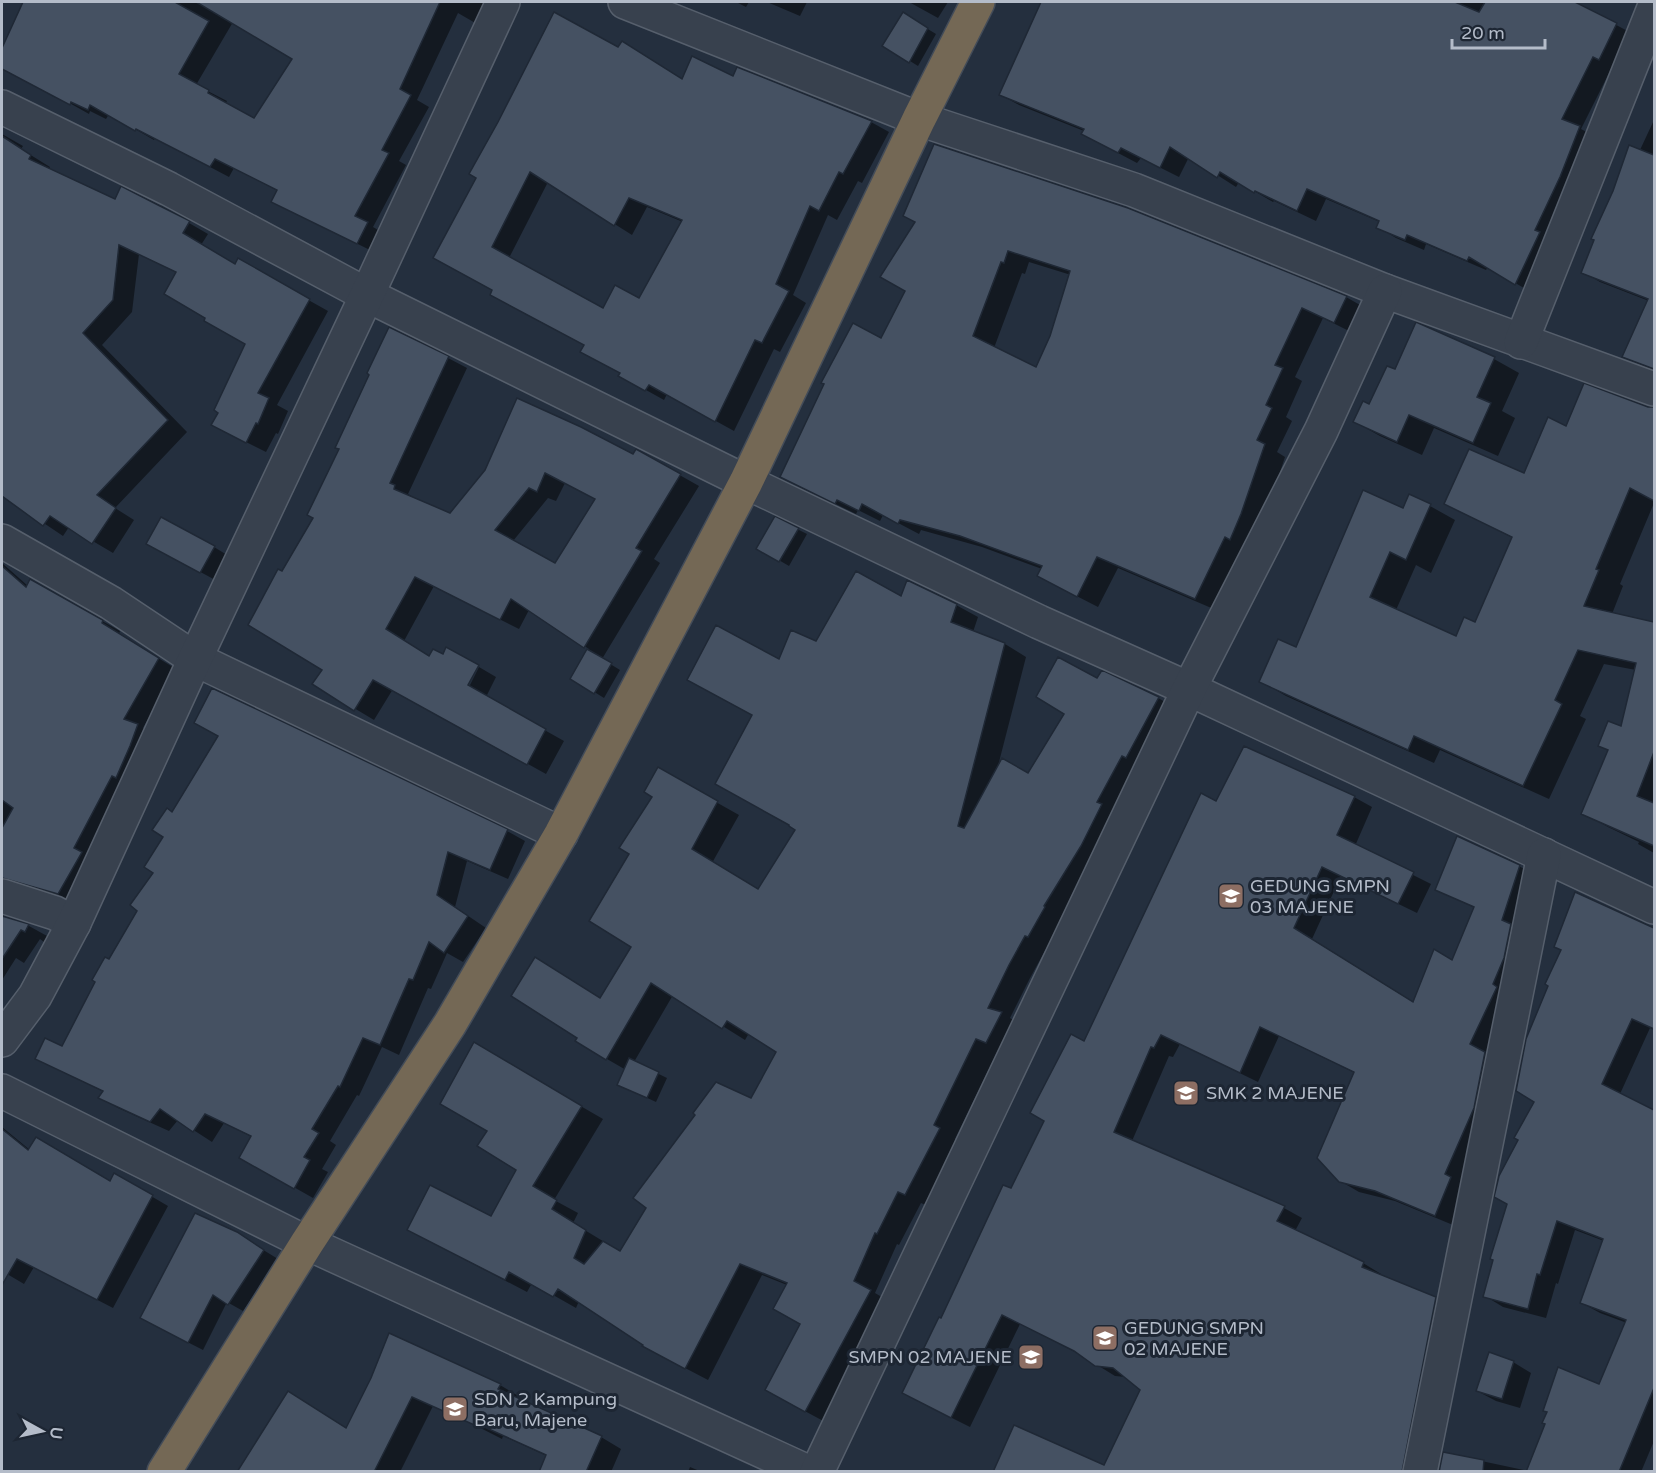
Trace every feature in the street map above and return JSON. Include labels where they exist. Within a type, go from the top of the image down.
[{"type":"highway","points":[[164,1472],[307,1243],[450,1024],[561,834],[746,482],[919,118],[978,2]]},
{"type":"street","points":[[2,1040],[35,996],[74,923],[503,2]]},
{"type":"street","points":[[625,2],[919,118],[1134,190],[1385,291],[1654,389]]},
{"type":"street","points":[[1521,342],[1654,8]]},
{"type":"street","points":[[2,107],[169,189],[367,295],[746,482],[1039,622],[1189,689],[1654,907]]},
{"type":"street","points":[[817,1472],[1189,689],[1321,431],[1385,291]]},
{"type":"street","points":[[2,541],[111,603],[195,659],[561,834]]},
{"type":"street","points":[[1420,1472],[1544,855]]},
{"type":"street","points":[[2,896],[55,913],[74,923]]},
{"type":"street","points":[[2,1091],[307,1243],[808,1472]]},
{"type":"building","points":[[23,2],[175,2],[209,21],[179,74],[254,118],[292,59],[196,2],[440,2],[400,89],[411,95],[382,150],[389,153],[355,216],[368,222],[357,244],[271,202],[277,190],[215,159],[210,167],[136,129],[135,131],[90,105],[88,110],[71,102],[70,105],[2,69],[2,48]]},
{"type":"building","points":[[1041,2],[1455,2],[1479,12],[1485,2],[1575,2],[1617,23],[1599,60],[1593,57],[1562,119],[1580,126],[1560,177],[1535,230],[1540,232],[1515,285],[1469,257],[1467,261],[1407,235],[1405,240],[1376,228],[1379,221],[1307,189],[1297,211],[1255,191],[1254,193],[1220,172],[1217,178],[1170,147],[1160,168],[1121,148],[1118,153],[1081,134],[1084,129],[999,95]]},
{"type":"building","points":[[554,12],[618,47],[622,41],[682,79],[692,56],[733,76],[737,67],[872,121],[843,174],[839,172],[819,211],[810,206],[776,284],[789,291],[762,343],[755,340],[715,422],[649,385],[645,391],[618,376],[620,373],[580,352],[584,345],[490,295],[492,290],[433,258],[476,178],[469,174]],"holes":[[[530,172],[614,226],[629,198],[682,220],[639,298],[615,285],[603,308],[492,247]]]},
{"type":"building","points":[[903,12],[928,28],[909,63],[882,46]]},
{"type":"building","points":[[2,136],[31,155],[29,159],[115,199],[121,186],[190,221],[183,233],[235,264],[238,258],[310,299],[258,393],[269,398],[258,424],[256,423],[246,443],[211,425],[218,413],[214,410],[245,344],[204,321],[205,318],[164,294],[176,272],[119,245],[113,300],[83,333],[168,420],[97,495],[116,508],[92,544],[50,516],[43,526],[2,496]]},
{"type":"building","points":[[934,144],[1128,208],[1347,296],[1334,323],[1302,308],[1275,365],[1283,368],[1266,405],[1272,408],[1257,440],[1265,444],[1241,514],[1230,540],[1225,537],[1195,599],[1097,557],[1077,597],[1037,576],[1042,566],[960,536],[900,520],[898,524],[862,504],[859,511],[837,500],[835,504],[780,477],[824,384],[821,383],[853,323],[881,338],[905,291],[880,277],[915,222],[903,216]],"holes":[[[1008,251],[1070,271],[1050,336],[1036,367],[973,336],[1001,262],[1004,263]]]},
{"type":"building","points":[[1629,145],[1654,155],[1654,369],[1622,357],[1648,299],[1581,273],[1594,240],[1591,239],[1613,191]]},
{"type":"building","points":[[1416,322],[1495,357],[1477,397],[1491,403],[1473,443],[1409,415],[1397,442],[1353,422],[1363,401],[1369,404],[1387,366],[1395,369]]},
{"type":"building","points":[[389,327],[449,356],[390,483],[395,485],[394,489],[450,513],[485,470],[517,398],[633,454],[636,449],[681,474],[636,548],[642,551],[584,648],[511,599],[500,620],[415,577],[386,629],[429,656],[433,649],[443,654],[446,647],[479,665],[468,685],[546,729],[527,765],[373,680],[354,711],[312,684],[322,670],[248,625],[278,569],[282,571],[313,518],[307,515],[339,449],[335,448],[369,375],[367,373]],"holes":[[[545,473],[595,499],[555,563],[495,530],[529,488],[537,492]]]},
{"type":"building","points":[[1584,383],[1648,407],[1654,407],[1654,501],[1630,488],[1596,569],[1599,570],[1584,606],[1654,622],[1654,752],[1637,796],[1654,803],[1654,846],[1581,814],[1608,750],[1598,746],[1608,721],[1621,726],[1636,663],[1578,650],[1555,700],[1562,704],[1523,786],[1414,736],[1408,750],[1259,682],[1278,639],[1296,647],[1363,490],[1403,508],[1409,494],[1431,504],[1406,560],[1390,552],[1370,597],[1456,636],[1464,617],[1475,622],[1512,537],[1444,504],[1469,449],[1524,473],[1548,417],[1566,426]]},
{"type":"building","points":[[775,516],[799,528],[779,562],[756,549]]},
{"type":"building","points":[[161,517],[215,546],[200,573],[146,544]]},
{"type":"building","points":[[2,566],[26,587],[30,579],[103,620],[102,623],[159,658],[124,719],[138,724],[130,746],[116,778],[112,776],[74,848],[82,852],[58,894],[2,878],[2,828],[13,808],[2,800]]},
{"type":"building","points":[[856,571],[901,596],[907,580],[957,604],[951,622],[1005,643],[958,826],[964,828],[1002,758],[1028,773],[1064,714],[1036,697],[1058,657],[1097,678],[1102,670],[1159,697],[1126,758],[1122,756],[1097,802],[1102,804],[1081,846],[1009,965],[988,1008],[1002,1012],[986,1043],[976,1039],[934,1125],[940,1128],[905,1195],[898,1192],[877,1234],[875,1233],[854,1281],[871,1290],[805,1412],[765,1390],[800,1324],[773,1309],[787,1283],[740,1264],[685,1369],[642,1346],[558,1289],[553,1297],[509,1272],[505,1280],[407,1230],[430,1185],[491,1216],[516,1170],[477,1146],[487,1131],[440,1104],[474,1042],[582,1106],[533,1186],[557,1200],[552,1209],[586,1230],[574,1258],[584,1264],[603,1241],[620,1251],[646,1208],[633,1198],[695,1115],[693,1113],[716,1082],[751,1098],[776,1052],[727,1021],[722,1029],[651,983],[606,1060],[575,1041],[577,1038],[511,996],[535,957],[600,998],[631,947],[589,921],[629,854],[619,848],[652,797],[644,792],[658,767],[718,801],[692,849],[758,889],[795,830],[715,784],[752,715],[687,680],[716,625],[779,659],[791,630],[816,641]]},
{"type":"building","points":[[587,649],[612,663],[594,694],[570,679]]},
{"type":"building","points":[[212,688],[508,829],[490,870],[448,852],[437,895],[468,916],[444,953],[429,942],[413,980],[409,979],[380,1045],[363,1038],[340,1087],[338,1086],[312,1129],[319,1133],[304,1157],[310,1160],[294,1189],[239,1158],[251,1136],[205,1114],[193,1132],[160,1109],[150,1122],[98,1098],[103,1091],[35,1059],[45,1038],[62,1046],[95,982],[92,980],[105,957],[109,959],[137,911],[130,905],[153,873],[144,867],[163,837],[152,830],[167,808],[172,812],[218,736],[194,723]]},
{"type":"building","points":[[1244,746],[1355,796],[1337,835],[1414,872],[1398,904],[1322,867],[1294,928],[1413,1002],[1434,949],[1452,960],[1474,907],[1435,890],[1457,836],[1520,865],[1502,920],[1511,924],[1504,958],[1493,984],[1497,987],[1470,1044],[1485,1052],[1474,1108],[1445,1174],[1451,1177],[1435,1216],[1375,1191],[1339,1182],[1317,1158],[1354,1072],[1260,1027],[1240,1073],[1161,1035],[1154,1048],[1151,1047],[1114,1132],[1285,1206],[1277,1221],[1364,1262],[1362,1267],[1436,1297],[1402,1472],[993,1472],[1014,1425],[1104,1465],[1140,1390],[1113,1368],[1095,1366],[1074,1351],[1002,1315],[951,1418],[902,1393],[939,1317],[941,1318],[1003,1185],[1011,1188],[1044,1121],[1030,1113],[1071,1034],[1084,1041],[1201,793],[1216,801]]},
{"type":"building","points":[[1575,892],[1654,928],[1654,1029],[1632,1019],[1602,1084],[1654,1110],[1654,1388],[1619,1472],[1526,1472],[1545,1424],[1542,1423],[1547,1412],[1543,1411],[1558,1367],[1599,1384],[1626,1320],[1580,1303],[1603,1239],[1557,1221],[1540,1275],[1537,1274],[1528,1309],[1483,1297],[1493,1260],[1490,1259],[1507,1204],[1494,1197],[1499,1176],[1518,1140],[1514,1138],[1534,1102],[1516,1091],[1526,1039],[1548,986],[1545,984],[1561,950],[1554,947]]},
{"type":"building","points":[[2,916],[29,924],[25,932],[21,930],[2,959]]},
{"type":"building","points":[[629,1058],[659,1072],[647,1098],[617,1085]]},
{"type":"building","points":[[2,1129],[28,1150],[36,1137],[110,1181],[114,1173],[153,1195],[97,1300],[17,1259],[2,1285]]},
{"type":"building","points":[[195,1213],[237,1232],[264,1250],[228,1305],[213,1295],[188,1343],[140,1318]]},
{"type":"building","points":[[389,1333],[501,1384],[498,1389],[602,1436],[586,1472],[539,1472],[546,1455],[412,1397],[374,1472],[237,1472],[288,1391],[346,1428],[371,1378]]},
{"type":"building","points":[[1489,1352],[1514,1361],[1502,1399],[1476,1391]]},
{"type":"building","points":[[1443,1452],[1484,1460],[1483,1472],[1439,1472]]},
{"type":"place","name":"GEDUNG SMPN 03 MAJENE","points":[[1231,896]]},
{"type":"place","name":"SMK 2 MAJENE","points":[[1186,1093]]},
{"type":"place","name":"GEDUNG SMPN 02 MAJENE","points":[[1105,1338]]},
{"type":"place","name":"SMPN 02 MAJENE","points":[[1031,1357]]},
{"type":"place","name":"SDN 2 Kampung Baru, Majene","points":[[455,1409]]}]
